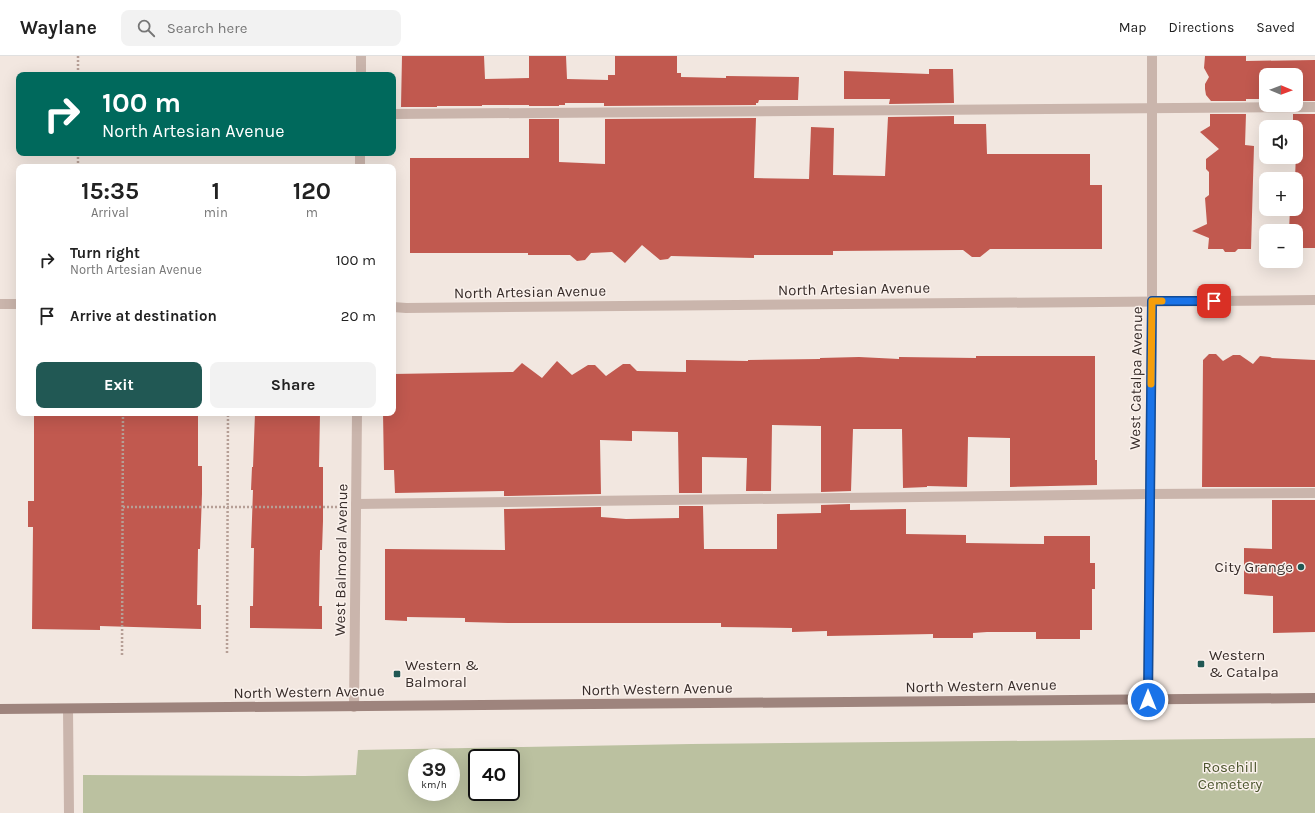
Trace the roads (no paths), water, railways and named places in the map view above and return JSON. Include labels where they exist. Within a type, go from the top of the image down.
[{"type":"main road","name":"North Western Avenue","points":[[0,710],[1315,698]]},
{"type":"street","points":[[361,56],[361,72]]},
{"type":"street","name":"West Catalpa Avenue","points":[[1148,700],[1152,301],[1152,56]]},
{"type":"street","points":[[396,114],[1315,107]]},
{"type":"street","name":"North Artesian Avenue","points":[[396,307],[1315,300]]},
{"type":"street","points":[[0,304],[16,304]]},
{"type":"street","name":"West Balmoral Avenue","points":[[354,707],[357,416]]},
{"type":"street","points":[[356,504],[1315,493]]},
{"type":"street","points":[[68,709],[69,813]]},
{"type":"place","name":"City Grange","points":[[1301,567]]},
{"type":"place","name":"Western & Catalpa","points":[[1201,664]]},
{"type":"place","name":"Western & Balmoral","points":[[397,674]]},
{"type":"park label","name":"Rosehill Cemetery","points":[[1230,776]]}]
